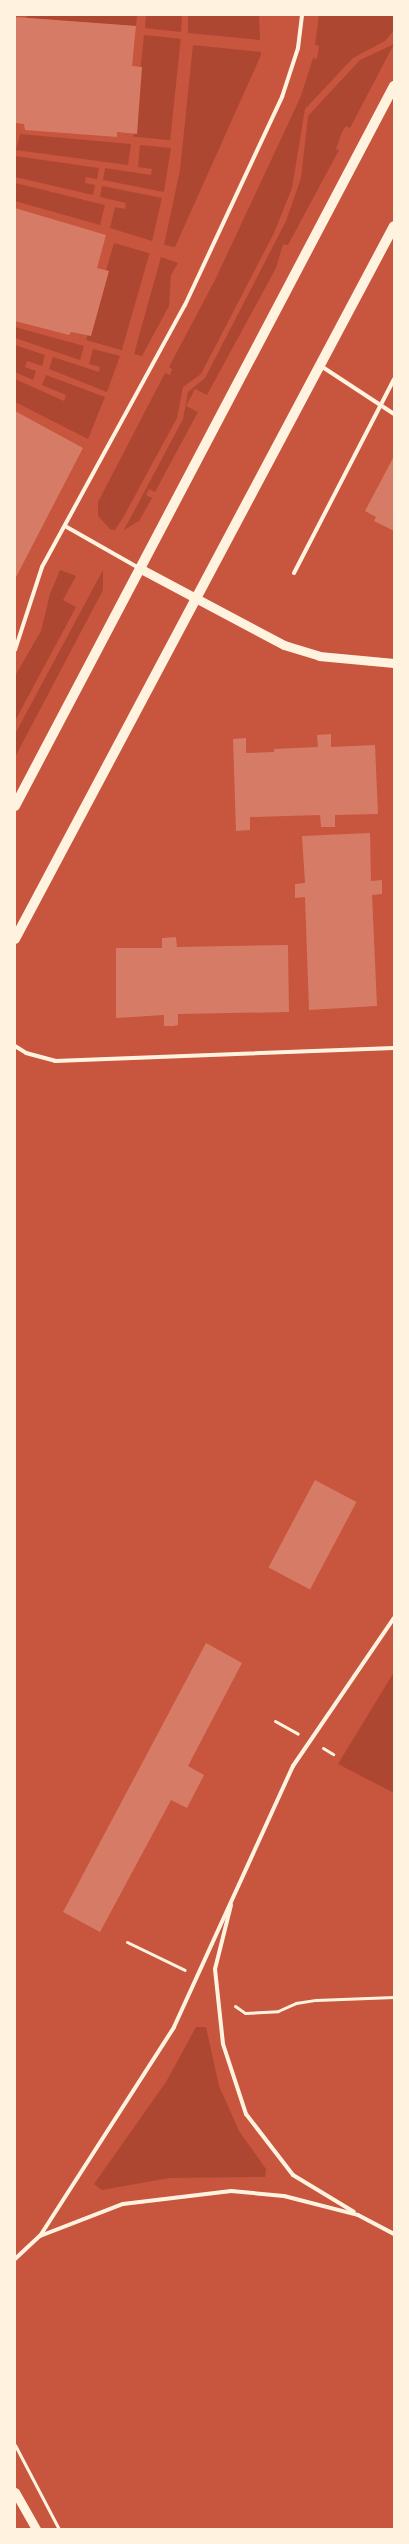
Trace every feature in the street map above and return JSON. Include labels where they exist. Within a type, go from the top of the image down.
[{"type":"main road","points":[[15,806],[141,570],[394,86]]},
{"type":"main road","points":[[15,939],[318,365],[394,226]]},
{"type":"street","points":[[141,570],[251,630],[319,656],[394,663]]},
{"type":"street","points":[[15,2492],[36,2529]]},
{"type":"lane","points":[[15,650],[42,567],[185,305],[282,97],[298,48],[302,15]]},
{"type":"lane","points":[[318,365],[394,414]]},
{"type":"lane","points":[[294,574],[394,379]]},
{"type":"lane","points":[[65,526],[141,570]]},
{"type":"lane","points":[[15,1046],[26,1053],[55,1062],[394,1048]]},
{"type":"lane","points":[[15,2259],[40,2236],[174,2027],[196,1975],[293,1766],[394,1618]]},
{"type":"lane","points":[[235,1891],[215,1969],[223,2044],[246,2114],[293,2175],[358,2215],[394,2234]]},
{"type":"lane","points":[[40,2236],[123,2204],[231,2191],[284,2196],[358,2215]]},
{"type":"path","points":[[128,1942],[196,1975]]},
{"type":"path","points":[[218,1994],[245,2013],[278,2011],[296,2003],[316,2000],[394,1997]]},
{"type":"path","points":[[15,2445],[59,2529]]},
{"type":"shaded area","points":[[27,15],[137,15],[136,26],[27,18]]},
{"type":"shaded area","points":[[146,15],[182,15],[181,32],[145,28]]},
{"type":"shaded area","points":[[188,15],[259,15],[260,40],[188,33]]},
{"type":"shaded area","points":[[319,15],[394,15],[394,30],[385,41],[353,58],[305,109],[292,188],[274,233],[201,374],[183,387],[177,418],[124,516],[115,530],[110,529],[98,516],[98,502],[165,373],[170,375],[172,369],[169,367],[216,278],[301,96],[313,58],[317,59],[319,46],[315,45]]},
{"type":"shaded area","points":[[144,35],[181,39],[170,140],[133,136]]},
{"type":"shaded area","points":[[394,44],[350,128],[346,126],[342,132],[336,149],[339,150],[288,245],[283,244],[276,268],[207,395],[195,389],[186,406],[198,412],[155,492],[149,489],[146,495],[152,498],[139,521],[124,530],[183,419],[188,392],[205,378],[286,221],[301,178],[308,116],[360,60]]},
{"type":"shaded area","points":[[193,45],[261,52],[261,55],[175,247],[164,245],[180,170]]},
{"type":"shaded area","points":[[20,134],[131,144],[128,165],[16,150]]},
{"type":"shaded area","points":[[140,145],[171,148],[164,192],[103,180],[105,168],[151,175],[152,169],[138,167]]},
{"type":"shaded area","points":[[15,156],[99,168],[97,179],[86,177],[85,183],[95,185],[93,195],[15,177]]},
{"type":"shaded area","points":[[15,183],[105,205],[100,225],[15,201]]},
{"type":"shaded area","points":[[102,186],[162,198],[152,241],[110,228],[115,207],[125,209],[126,203],[100,197]]},
{"type":"shaded area","points":[[114,243],[150,253],[122,350],[86,340]]},
{"type":"shaded area","points":[[161,257],[178,263],[171,275],[169,306],[142,356],[134,354]]},
{"type":"shaded area","points":[[15,327],[84,346],[80,360],[15,338]]},
{"type":"shaded area","points":[[15,345],[45,355],[42,366],[27,361],[25,367],[36,371],[33,380],[15,372]]},
{"type":"shaded area","points":[[93,349],[120,356],[107,392],[49,369],[53,357],[99,372],[100,367],[89,364]]},
{"type":"shaded area","points":[[46,375],[105,397],[88,439],[15,402],[15,379],[64,401],[66,395],[42,385]]},
{"type":"shaded area","points":[[60,570],[76,576],[63,600],[76,607],[15,721],[15,676],[41,631],[50,594]]},
{"type":"shaded area","points":[[103,570],[103,590],[15,757],[15,734]]},
{"type":"shaded area","points":[[394,1672],[394,1793],[338,1764]]},
{"type":"shaded area","points":[[196,2027],[206,2027],[219,2086],[239,2131],[266,2169],[265,2177],[169,2178],[102,2190],[94,2184],[166,2082]]},
{"type":"building","points":[[15,17],[136,26],[132,66],[142,67],[137,134],[117,132],[117,137],[25,130],[24,124],[15,123]]},
{"type":"building","points":[[15,208],[106,235],[97,268],[109,271],[91,336],[71,332],[69,335],[15,321]]},
{"type":"building","points":[[15,411],[83,448],[15,579]]},
{"type":"building","points":[[393,458],[394,531],[374,521],[376,517],[365,511]]},
{"type":"building","points":[[331,734],[331,747],[375,745],[378,814],[335,815],[335,827],[321,827],[320,815],[250,817],[250,830],[236,831],[233,739],[246,738],[246,753],[274,752],[274,749],[318,747],[317,735]]},
{"type":"building","points":[[370,833],[371,881],[382,880],[382,894],[372,895],[377,1006],[309,1010],[305,897],[295,898],[295,884],[305,883],[302,836]]},
{"type":"building","points":[[176,937],[177,947],[288,945],[289,1012],[178,1014],[178,1025],[173,1026],[164,1026],[164,1015],[116,1018],[116,948],[162,948],[162,938]]},
{"type":"building","points":[[315,1480],[356,1502],[310,1589],[269,1567]]},
{"type":"building","points":[[206,1643],[242,1663],[188,1766],[204,1775],[187,1808],[171,1800],[100,1932],[63,1912]]}]
